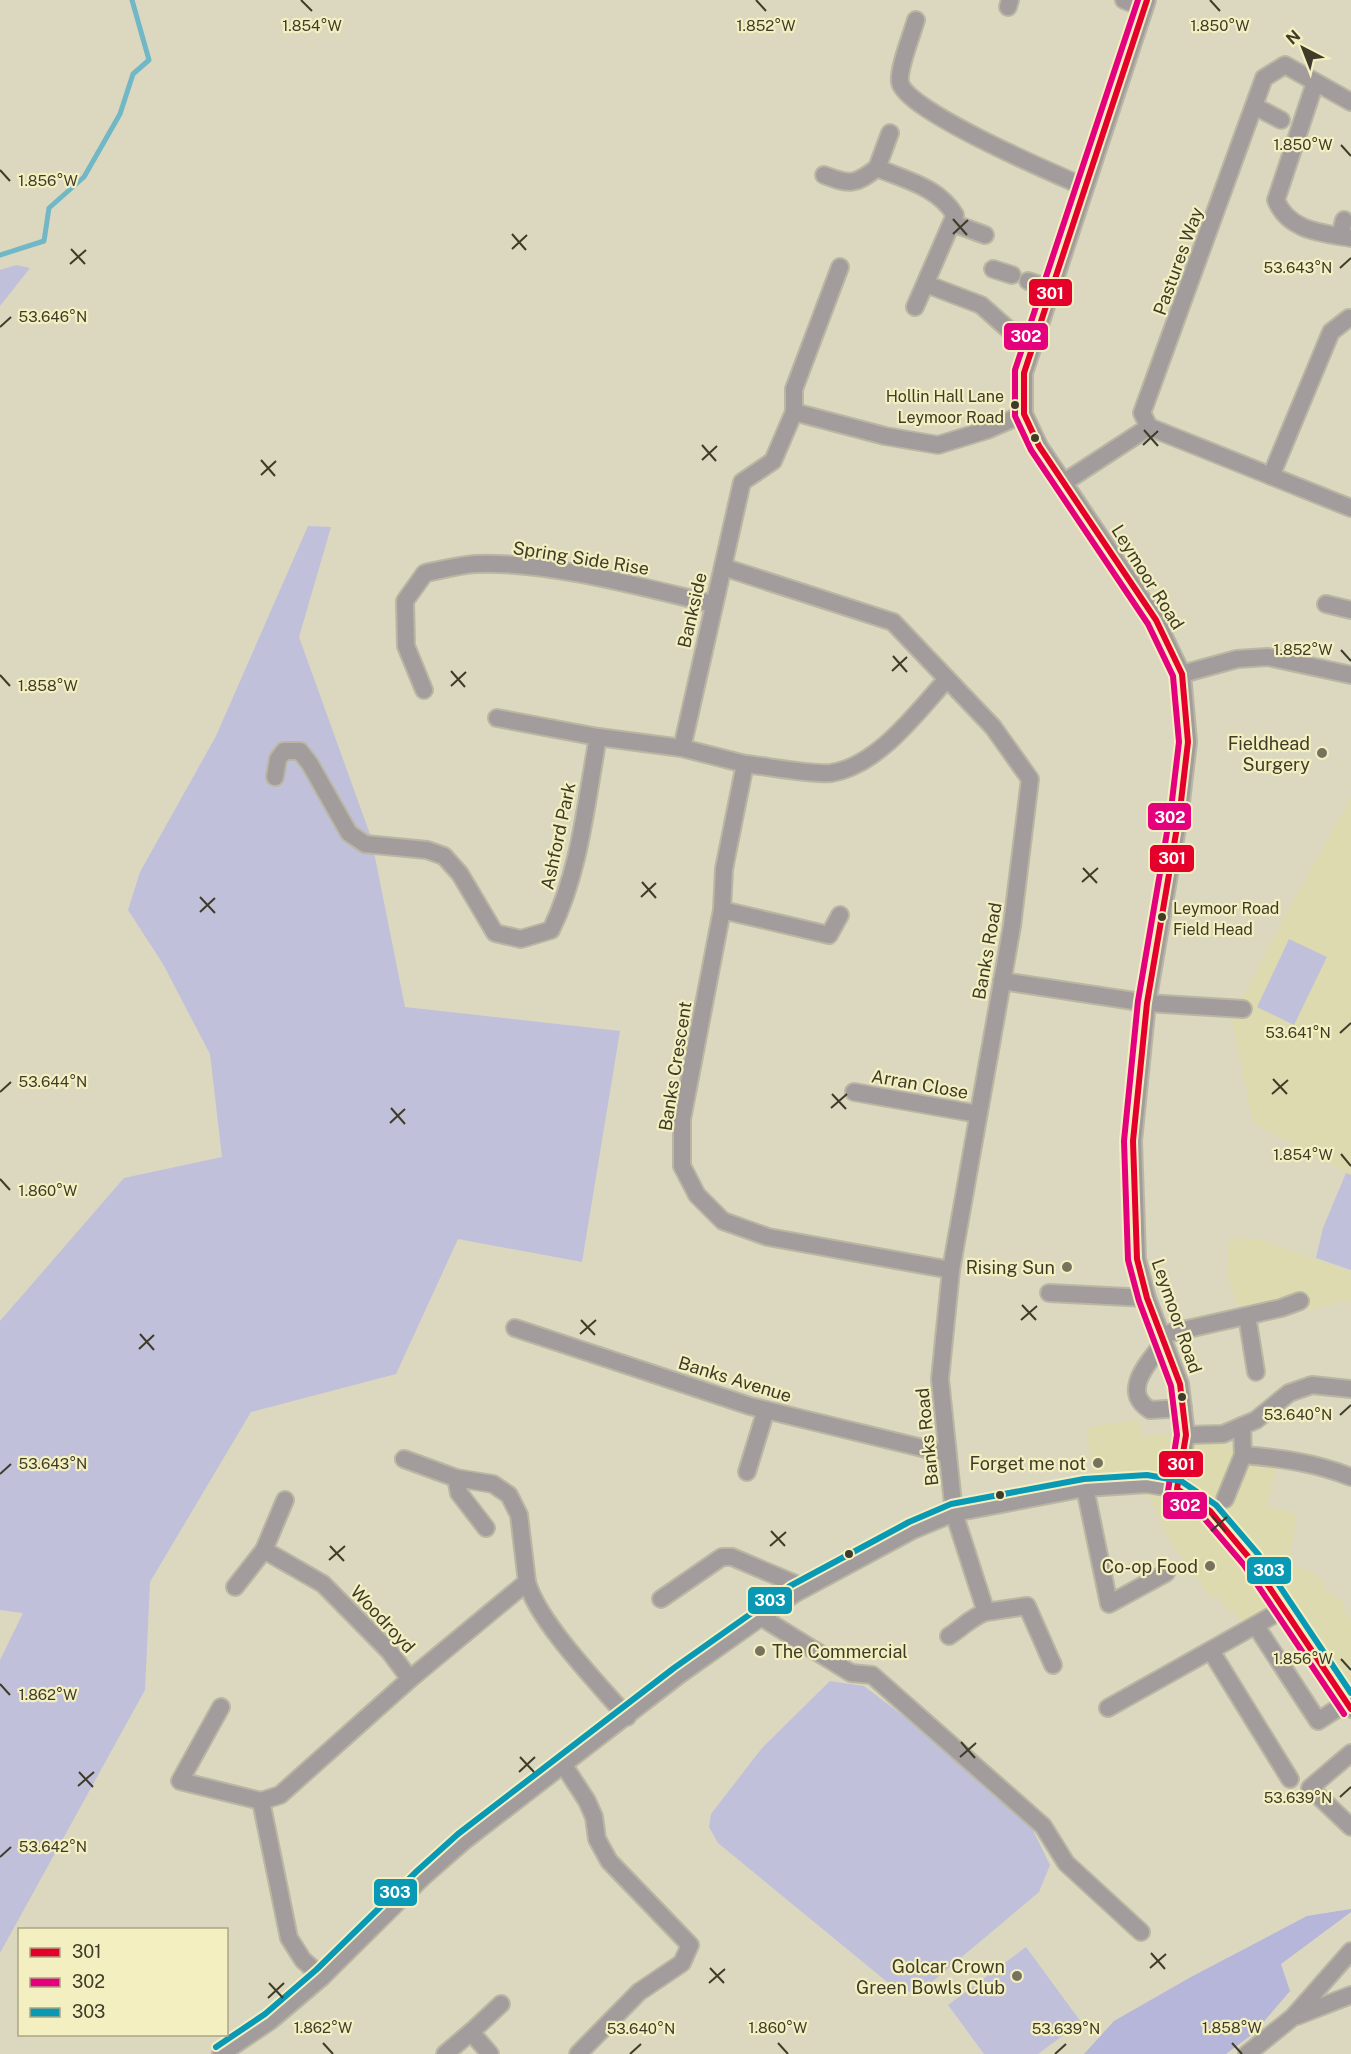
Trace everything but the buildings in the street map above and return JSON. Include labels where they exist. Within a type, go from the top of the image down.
[{"type":"street","points":[[840,267],[794,389],[794,412],[885,436],[938,445],[987,430],[1023,414],[1024,374],[1145,4],[1124,0]]},
{"type":"street","points":[[916,20],[899,80],[903,93],[1012,155],[1085,187]]},
{"type":"street","name":"Pastures Way","points":[[1149,427],[1143,413],[1256,107],[1264,78],[1285,65],[1351,102]]},
{"type":"street","points":[[1315,83],[1276,200],[1280,212],[1307,230],[1345,232]]},
{"type":"street","points":[[1256,107],[1281,120]]},
{"type":"street","points":[[824,175],[847,183],[862,180],[877,168],[890,133]]},
{"type":"street","points":[[877,168],[937,193],[947,202],[955,215],[915,307]]},
{"type":"street","points":[[952,224],[985,235]]},
{"type":"street","points":[[993,269],[1051,289]]},
{"type":"street","points":[[926,284],[981,305],[1008,329],[1034,342]]},
{"type":"street","points":[[1271,476],[1331,332],[1349,318]]},
{"type":"street","name":"Bankside","points":[[682,748],[712,604],[723,567],[742,482],[773,461],[794,412]]},
{"type":"street","name":"Leymoor Road","points":[[1023,414],[1063,483],[1156,620],[1182,674],[1188,741],[1180,810],[1147,1002],[1132,1141],[1137,1259],[1147,1298],[1180,1384],[1186,1435],[1177,1489]]},
{"type":"street","points":[[1063,483],[1149,427],[1351,508]]},
{"type":"street","name":"Spring Side Rise","points":[[424,690],[406,646],[405,601],[425,573],[474,564],[518,565],[624,583],[712,604]]},
{"type":"street","name":"Banks Road","points":[[723,567],[893,622],[993,727],[1030,779],[1023,852],[951,1270],[940,1379],[954,1514],[986,1612]]},
{"type":"street","points":[[1326,604],[1351,610]]},
{"type":"street","points":[[1182,674],[1237,659],[1268,657],[1351,675]]},
{"type":"street","points":[[497,718],[598,737],[682,748],[745,764],[831,773],[861,761],[891,740],[947,679]]},
{"type":"street","name":"Ashford Park","points":[[275,777],[278,759],[284,751],[300,751],[350,833],[365,844],[427,850],[444,856],[459,874],[495,933],[521,939],[550,930],[566,899],[581,837],[598,737]]},
{"type":"street","name":"Banks Crescent","points":[[745,764],[724,869],[722,910],[682,1119],[682,1166],[697,1195],[723,1221],[768,1237],[951,1270]]},
{"type":"street","points":[[722,910],[830,942],[840,915]]},
{"type":"street","points":[[1002,981],[1147,1002],[1243,1009]]},
{"type":"street","name":"Arran Close","points":[[854,1092],[978,1114]]},
{"type":"street","points":[[1049,1293],[1147,1298]]},
{"type":"street","points":[[1183,1408],[1150,1410],[1138,1397],[1136,1389],[1142,1372],[1162,1339],[1300,1301]]},
{"type":"street","points":[[1247,1316],[1256,1372]]},
{"type":"street","name":"Banks Avenue","points":[[515,1328],[765,1410],[947,1454]]},
{"type":"street","points":[[1186,1435],[1223,1434],[1256,1420],[1290,1393],[1312,1384],[1351,1389]]},
{"type":"street","points":[[747,1472],[765,1410]]},
{"type":"street","points":[[1225,1499],[1243,1455],[1242,1426]]},
{"type":"street","points":[[1243,1455],[1275,1457],[1324,1466],[1351,1477]]},
{"type":"street","points":[[404,1459],[456,1478],[493,1485],[508,1496],[519,1515],[531,1599],[627,1718]]},
{"type":"street","points":[[456,1478],[459,1493],[486,1528]]},
{"type":"street","points":[[221,2054],[270,2021],[322,1977],[423,1877],[464,1841],[563,1764],[627,1718],[679,1675],[805,1588],[913,1530],[954,1514],[1085,1488],[1147,1484],[1177,1489],[1210,1511],[1251,1560],[1349,1706],[1318,1721],[1256,1626]]},
{"type":"street","points":[[1085,1488],[1108,1604],[1166,1573]]},
{"type":"street","points":[[234,1587],[264,1550],[285,1500]]},
{"type":"street","name":"Woodroyd","points":[[264,1550],[323,1584],[389,1651],[410,1679]]},
{"type":"street","points":[[661,1599],[722,1557],[732,1557],[805,1588]]},
{"type":"street","name":"Woodroyd","points":[[261,1801],[280,1795],[410,1679],[527,1582]]},
{"type":"street","points":[[949,1636],[963,1628],[974,1616],[1027,1606],[1053,1665]]},
{"type":"street","points":[[1108,1708],[1284,1609]]},
{"type":"street","points":[[761,1617],[851,1672],[872,1675],[1043,1826],[1066,1863],[1141,1932]]},
{"type":"street","points":[[1212,1651],[1290,1779]]},
{"type":"street","points":[[221,1707],[180,1781],[261,1801],[289,1938],[303,1960],[322,1977]]},
{"type":"street","points":[[1351,1753],[1310,1788],[1351,1827]]},
{"type":"street","points":[[563,1764],[587,1801],[594,1817],[597,1839],[609,1861],[690,1945],[682,1963],[639,1992],[578,2054]]},
{"type":"street","points":[[1247,2054],[1293,2017],[1351,1951]]},
{"type":"street","points":[[1293,2017],[1351,1995]]},
{"type":"street","points":[[445,2054],[501,2004]]},
{"type":"street","points":[[470,2033],[489,2054]]},
{"type":"shaded area","points":[[16,265],[30,268],[0,306],[0,270]]},
{"type":"shaded area","points":[[308,526],[331,527],[299,637],[371,837],[405,1007],[620,1031],[582,1262],[458,1239],[396,1374],[251,1412],[150,1582],[145,1690],[0,1953],[0,1660],[23,1613],[0,1610],[0,1321],[124,1178],[222,1157],[210,1054],[163,964],[128,910],[140,872],[216,736]]},
{"type":"shaded area","points":[[1351,797],[1351,1175],[1253,1123],[1232,1020],[1282,921]]},
{"type":"shaded area","points":[[1289,939],[1327,957],[1294,1025],[1257,1007]]},
{"type":"shaded area","points":[[1346,1173],[1351,1175],[1351,1270],[1316,1258],[1323,1228]]},
{"type":"shaded area","points":[[1230,1238],[1259,1239],[1351,1272],[1351,1302],[1341,1301],[1314,1309],[1237,1305],[1227,1273]]},
{"type":"shaded area","points":[[1138,1419],[1143,1437],[1157,1434],[1235,1447],[1276,1468],[1267,1507],[1297,1513],[1290,1561],[1295,1569],[1299,1565],[1325,1581],[1322,1586],[1345,1604],[1342,1609],[1351,1619],[1351,1718],[1274,1606],[1242,1623],[1232,1610],[1229,1612],[1217,1595],[1211,1599],[1166,1535],[1150,1497],[1093,1476],[1086,1428]]},
{"type":"shaded area","points":[[830,1681],[864,1686],[948,1750],[1030,1824],[1050,1865],[1039,1892],[919,1993],[897,1990],[718,1843],[709,1827],[711,1814],[762,1748]]},
{"type":"shaded area","points":[[1351,1909],[1351,1912],[1281,1964],[1290,1991],[1254,2033],[1226,2054],[1084,2054],[1114,2021],[1191,1977],[1307,1916]]},
{"type":"shaded area","name":"Golcar Crown Green Bowls Club","points":[[1026,1947],[1081,2022],[1038,2054],[984,2054],[948,2005]]},
{"type":"waterway","points":[[0,255],[44,241],[49,208],[84,177],[120,114],[133,74],[149,60],[132,0]]},
{"type":"transit line","name":"302","points":[[1138,0],[1015,370],[1015,416],[1031,450],[1148,624],[1173,676],[1179,742],[1171,809],[1138,1001],[1124,1141],[1128,1260],[1139,1301],[1171,1386],[1177,1435],[1168,1491],[1171,1496],[1204,1518],[1244,1565],[1344,1714]]},
{"type":"transit line","name":"301","points":[[1147,0],[1024,373],[1024,414],[1039,446],[1156,620],[1182,674],[1188,742],[1180,810],[1147,1003],[1133,1141],[1137,1259],[1147,1298],[1180,1384],[1186,1435],[1177,1489],[1210,1511],[1251,1560],[1351,1709]]},
{"type":"transit line","name":"303","points":[[216,2047],[265,2014],[316,1970],[458,1834],[674,1668],[790,1586],[909,1522],[951,1504],[1084,1479],[1147,1475],[1181,1481],[1216,1505],[1258,1554],[1351,1693]]},
{"type":"place","name":"Hollin Hall Lane Leymoor Road","points":[[1015,405]]},
{"type":"place","name":"Fieldhead Surgery","points":[[1322,753]]},
{"type":"place","name":"Leymoor Road Field Head","points":[[1162,917]]},
{"type":"place","name":"Rising Sun","points":[[1067,1267]]},
{"type":"place","name":"Forget me not","points":[[1098,1463]]},
{"type":"place","name":"Co-op Food","points":[[1210,1566]]},
{"type":"place","name":"The Commercial","points":[[760,1651]]},
{"type":"place","name":"Golcar Crown Green Bowls Club","points":[[1017,1976]]}]
